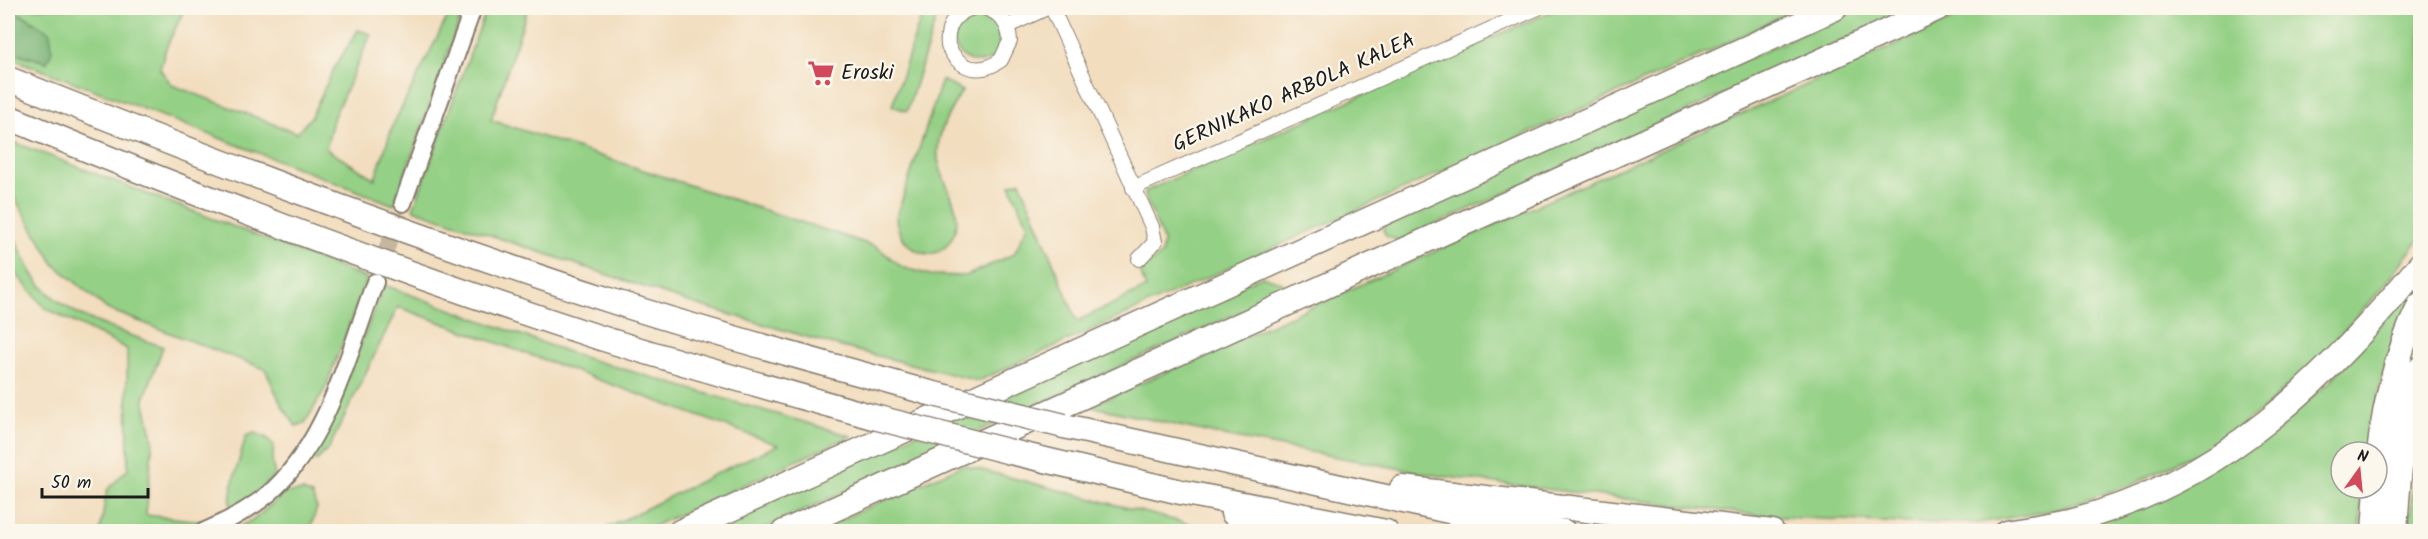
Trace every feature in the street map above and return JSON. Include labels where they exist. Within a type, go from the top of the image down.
[{"type":"highway","points":[[680,531],[1834,8]]},
{"type":"highway","points":[[784,531],[1938,8]]},
{"type":"highway","points":[[8,79],[357,215],[689,326],[926,392],[1064,426],[1458,513],[1564,531]]},
{"type":"highway","points":[[8,117],[257,217],[505,306],[721,374],[870,416],[1011,452],[1181,492],[1386,531]]},
{"type":"highway","points":[[2007,531],[2070,520],[2128,501],[2186,477],[2235,447],[2296,400],[2368,327],[2421,265]]},
{"type":"highway","points":[[2382,440],[2394,379],[2421,305]]},
{"type":"highway","points":[[2395,531],[2400,465],[2421,369]]},
{"type":"highway","points":[[1341,487],[1414,488],[1688,524],[1772,531]]},
{"type":"highway","points":[[1181,492],[1258,524],[1289,531]]},
{"type":"highway","points":[[2374,531],[2376,500]]},
{"type":"street","points":[[404,203],[473,8]]},
{"type":"street","points":[[964,9],[950,25],[948,46],[960,64],[970,69],[981,69],[1001,60],[1010,41],[1008,26],[996,12],[985,8]]},
{"type":"street","points":[[1008,26],[1047,8]]},
{"type":"street","points":[[1052,8],[1152,227],[1155,243],[1139,259]]},
{"type":"street","name":"GERNIKAKO ARBOLA KALEA","points":[[1133,188],[1538,8]]},
{"type":"street","points":[[203,531],[258,502],[273,490],[301,458],[325,414],[375,282]]},
{"type":"green space","points":[[8,8],[185,8],[166,48],[160,69],[172,85],[297,133],[311,117],[334,68],[358,30],[371,34],[333,119],[326,149],[375,179],[393,125],[452,8],[464,8],[394,205],[8,57],[8,51],[47,62],[28,18]]},
{"type":"green space","points":[[487,8],[528,8],[491,120],[877,247],[902,267],[930,275],[966,276],[1014,254],[1028,225],[1010,185],[1020,181],[1077,321],[1146,288],[1140,271],[1162,254],[1163,240],[1145,196],[1146,191],[1559,8],[1798,8],[1710,51],[978,381],[834,345],[685,301],[413,209]]},
{"type":"green space","points":[[924,8],[938,8],[939,10],[907,111],[892,106]]},
{"type":"green space","points":[[1860,8],[1915,8],[1399,241],[1386,236],[1383,230],[1386,222]]},
{"type":"green space","points":[[1978,8],[2420,8],[2420,238],[2384,286],[2326,351],[2262,410],[2209,447],[2131,485],[2055,510],[1978,523],[1901,523],[1765,516],[1440,476],[1229,437],[1090,406]]},
{"type":"green space","points":[[8,9],[50,32],[52,51],[47,62],[8,51]]},
{"type":"green space","points":[[979,12],[988,14],[999,23],[1004,37],[1002,46],[993,57],[979,62],[970,60],[959,51],[954,37],[956,28],[965,17]]},
{"type":"green space","points":[[942,80],[962,91],[944,123],[938,150],[940,169],[952,198],[957,218],[952,238],[945,248],[936,253],[927,254],[910,246],[903,238],[896,218]]},
{"type":"green space","points":[[8,140],[367,278],[325,389],[305,423],[296,426],[282,406],[265,369],[107,309],[54,264],[8,187]]},
{"type":"green space","points":[[8,223],[32,273],[43,288],[57,300],[91,320],[163,347],[144,399],[153,439],[146,515],[202,521],[178,531],[100,531],[107,490],[128,469],[127,349],[45,308],[8,264]]},
{"type":"green space","points":[[1262,276],[1283,283],[1282,293],[759,531],[702,532]]},
{"type":"green space","points":[[2420,278],[2420,286],[2400,326],[2384,367],[2369,440],[2329,440],[2329,500],[2361,500],[2360,531],[2050,532],[2256,442],[2330,382]]},
{"type":"green space","points":[[384,285],[579,356],[851,436],[643,531],[601,531],[778,445],[398,307],[329,448],[316,461],[310,458],[328,427]]},
{"type":"green space","points":[[2420,422],[2420,531],[2409,531],[2416,446]]},
{"type":"green space","points":[[255,433],[267,438],[274,446],[272,463],[275,475],[258,492],[233,508],[230,505],[232,485],[246,436]]},
{"type":"green space","points":[[963,465],[1216,531],[816,531]]},
{"type":"green space","points":[[303,491],[312,495],[317,508],[309,531],[231,531],[254,519],[285,493]]},
{"type":"tunnel","points":[[378,273],[403,203]]},
{"type":"place","name":"Eroski","points":[[821,73]]}]
